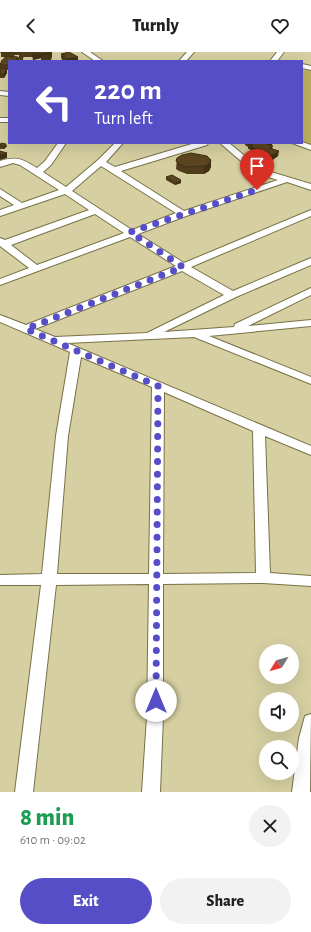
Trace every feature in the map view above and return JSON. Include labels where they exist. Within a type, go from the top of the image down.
[{"type":"street","points":[[85,52],[98,60]]},
{"type":"street","points":[[183,60],[191,52]]},
{"type":"street","points":[[274,60],[281,52]]},
{"type":"street","points":[[37,173],[48,163],[61,144]]},
{"type":"street","points":[[0,213],[66,191],[101,162],[118,144]]},
{"type":"street","points":[[114,170],[201,144]]},
{"type":"street","points":[[225,144],[258,171],[311,186]]},
{"type":"street","points":[[299,144],[311,148]]},
{"type":"street","points":[[0,164],[19,160],[183,267],[232,295]]},
{"type":"street","points":[[101,162],[183,214]]},
{"type":"street","points":[[0,282],[130,232],[286,180]]},
{"type":"street","points":[[0,192],[21,206]]},
{"type":"street","points":[[2,243],[97,210]]},
{"type":"street","points":[[26,329],[183,267],[311,213]]},
{"type":"street","points":[[2,243],[35,268]]},
{"type":"street","points":[[148,336],[232,295],[311,261]]},
{"type":"street","points":[[232,329],[311,291]]},
{"type":"street","points":[[0,318],[311,450]]},
{"type":"street","points":[[52,340],[194,334],[232,329],[308,325]]},
{"type":"street","points":[[194,334],[311,381]]},
{"type":"street","points":[[24,792],[50,580],[62,436],[76,351]]},
{"type":"street","points":[[151,792],[156,717],[158,386]]},
{"type":"street","points":[[259,429],[263,578]]},
{"type":"street","points":[[0,580],[263,578],[311,581]]},
{"type":"street","points":[[301,792],[307,738],[311,721]]},
{"type":"shaded area","points":[[303,70],[311,71],[311,146],[303,143]]},
{"type":"building","points":[[14,52],[14,53],[1,53]]},
{"type":"building","points":[[69,52],[78,57],[66,59],[61,57],[65,56],[61,54]]},
{"type":"building","points":[[33,53],[51,53],[32,55]]},
{"type":"building","points":[[42,55],[51,55],[51,57],[41,57]]},
{"type":"building","points":[[6,56],[18,57],[16,60],[8,60],[8,65],[0,65]]},
{"type":"building","points":[[19,57],[23,57],[22,60],[18,60]]},
{"type":"building","points":[[0,68],[7,69],[4,74],[0,74]]},
{"type":"building","points":[[1,143],[6,144],[4,146],[0,146]]},
{"type":"building","points":[[248,144],[267,144],[273,146],[269,148],[279,151],[271,156],[250,147],[253,145]]},
{"type":"building","points":[[0,151],[7,153],[0,155]]},
{"type":"building","points":[[191,153],[207,156],[211,160],[209,164],[204,166],[187,167],[176,161],[177,158],[182,155]]},
{"type":"building","points":[[172,175],[181,180],[175,183],[166,177]]},
{"type":"route","points":[[156,701],[159,470],[158,386],[26,329],[183,267],[130,232],[257,190]]}]
